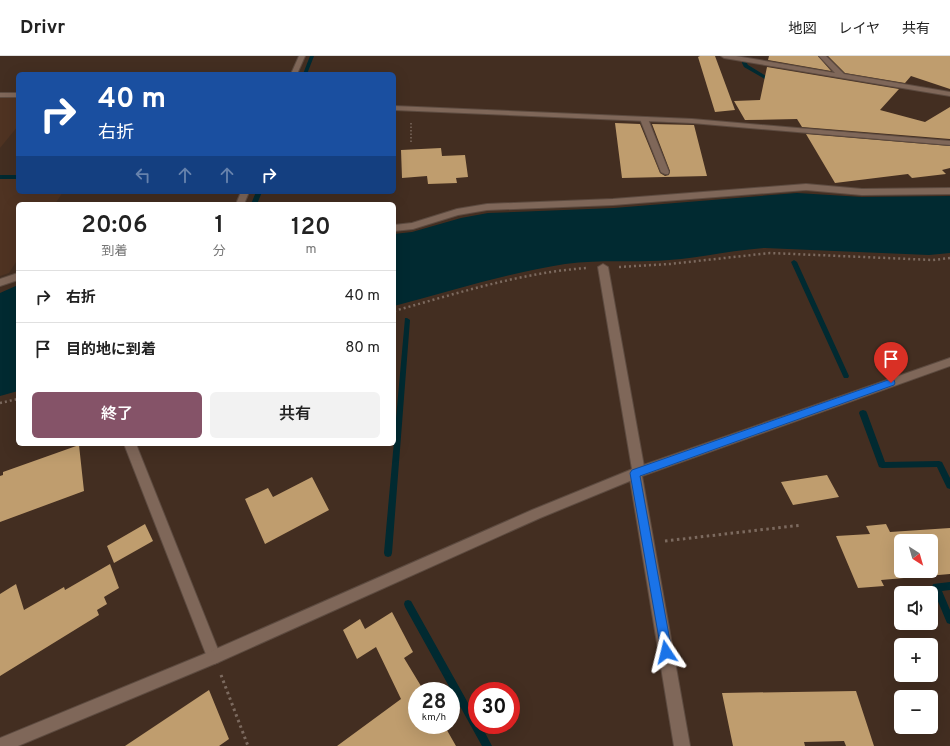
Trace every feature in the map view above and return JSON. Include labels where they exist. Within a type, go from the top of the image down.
[{"type":"street","points":[[295,72],[302,56]]},
{"type":"street","points":[[724,56],[950,94]]},
{"type":"street","points":[[822,56],[842,76]]},
{"type":"street","points":[[0,95],[16,95]]},
{"type":"street","points":[[396,108],[700,122],[950,143]]},
{"type":"street","points":[[644,119],[665,172]]},
{"type":"street","points":[[396,228],[413,226],[456,212],[487,207],[613,202],[793,187],[862,192],[950,191]]},
{"type":"street","points":[[603,268],[647,543],[682,746]]},
{"type":"street","points":[[0,283],[16,277]]},
{"type":"street","points":[[0,746],[214,657],[536,514],[637,473],[950,362]]},
{"type":"street","points":[[131,446],[214,657]]},
{"type":"path","points":[[410,108],[411,143]]},
{"type":"path","points":[[396,310],[516,278],[567,268],[603,268],[670,264],[770,253],[932,260],[950,258]]},
{"type":"path","points":[[0,403],[16,399]]},
{"type":"path","points":[[647,543],[802,525]]},
{"type":"path","points":[[214,657],[248,746]]},
{"type":"shaded area","points":[[0,98],[16,98],[16,128],[0,148]]},
{"type":"shaded area","points":[[0,179],[16,179],[16,194],[62,194],[56,202],[16,202],[16,262],[9,273],[0,276]]},
{"type":"water","points":[[797,193],[862,197],[950,196],[950,253],[929,255],[765,248],[669,260],[604,261],[565,264],[500,277],[396,305],[396,234],[412,232],[461,218],[488,213],[614,208]]},
{"type":"water","points":[[16,286],[16,392],[0,396],[0,293]]},
{"type":"building","points":[[715,56],[735,110],[715,112],[698,57]]},
{"type":"building","points":[[769,56],[818,56],[831,71],[768,60]]},
{"type":"building","points":[[828,56],[950,56],[950,89],[911,76],[905,83],[845,73]]},
{"type":"building","points":[[767,67],[899,89],[880,110],[925,122],[950,107],[950,139],[802,127],[797,119],[745,120],[734,101],[760,100]]},
{"type":"building","points":[[615,123],[640,124],[660,173],[665,176],[669,175],[670,171],[652,124],[694,125],[707,176],[622,178]]},
{"type":"building","points":[[806,134],[950,146],[950,168],[942,170],[946,174],[912,178],[908,174],[835,183]]},
{"type":"building","points":[[441,148],[442,156],[465,155],[468,177],[456,178],[457,183],[428,184],[427,176],[402,178],[401,150]]},
{"type":"building","points":[[79,446],[84,491],[0,522],[0,476],[3,475],[3,472]]},
{"type":"building","points":[[827,475],[839,497],[793,505],[781,482]]},
{"type":"building","points":[[312,477],[329,510],[265,544],[245,499],[268,488],[273,497]]},
{"type":"building","points":[[145,524],[153,541],[114,563],[107,546]]},
{"type":"building","points":[[886,524],[890,532],[950,528],[950,574],[938,575],[938,534],[894,534],[894,578],[904,578],[881,580],[884,586],[858,588],[836,536],[870,534],[866,526]]},
{"type":"building","points":[[110,564],[119,588],[104,597],[107,604],[97,610],[99,615],[0,676],[0,594],[16,584],[24,610],[64,587],[65,590]]},
{"type":"building","points":[[392,612],[413,652],[404,658],[419,682],[408,682],[408,734],[449,734],[456,746],[337,746],[401,699],[376,647],[357,659],[343,630],[360,619],[365,629]]},
{"type":"building","points":[[209,690],[229,739],[219,746],[125,746]]},
{"type":"building","points":[[856,691],[874,746],[846,746],[844,741],[804,742],[805,746],[733,746],[722,693]]},
{"type":"waterway","points":[[306,72],[312,56]]},
{"type":"waterway","points":[[744,63],[746,66],[772,81]]},
{"type":"waterway","points":[[0,177],[16,177]]},
{"type":"waterway","points":[[255,202],[258,194]]},
{"type":"waterway","points":[[794,262],[846,376]]},
{"type":"waterway","points":[[388,553],[407,320]]},
{"type":"waterway","points":[[863,413],[882,465],[939,464],[950,486]]},
{"type":"waterway","points":[[950,586],[936,587],[950,620]]},
{"type":"waterway","points":[[408,604],[487,746]]},
{"type":"route","points":[[666,652],[635,473],[891,383]]}]
